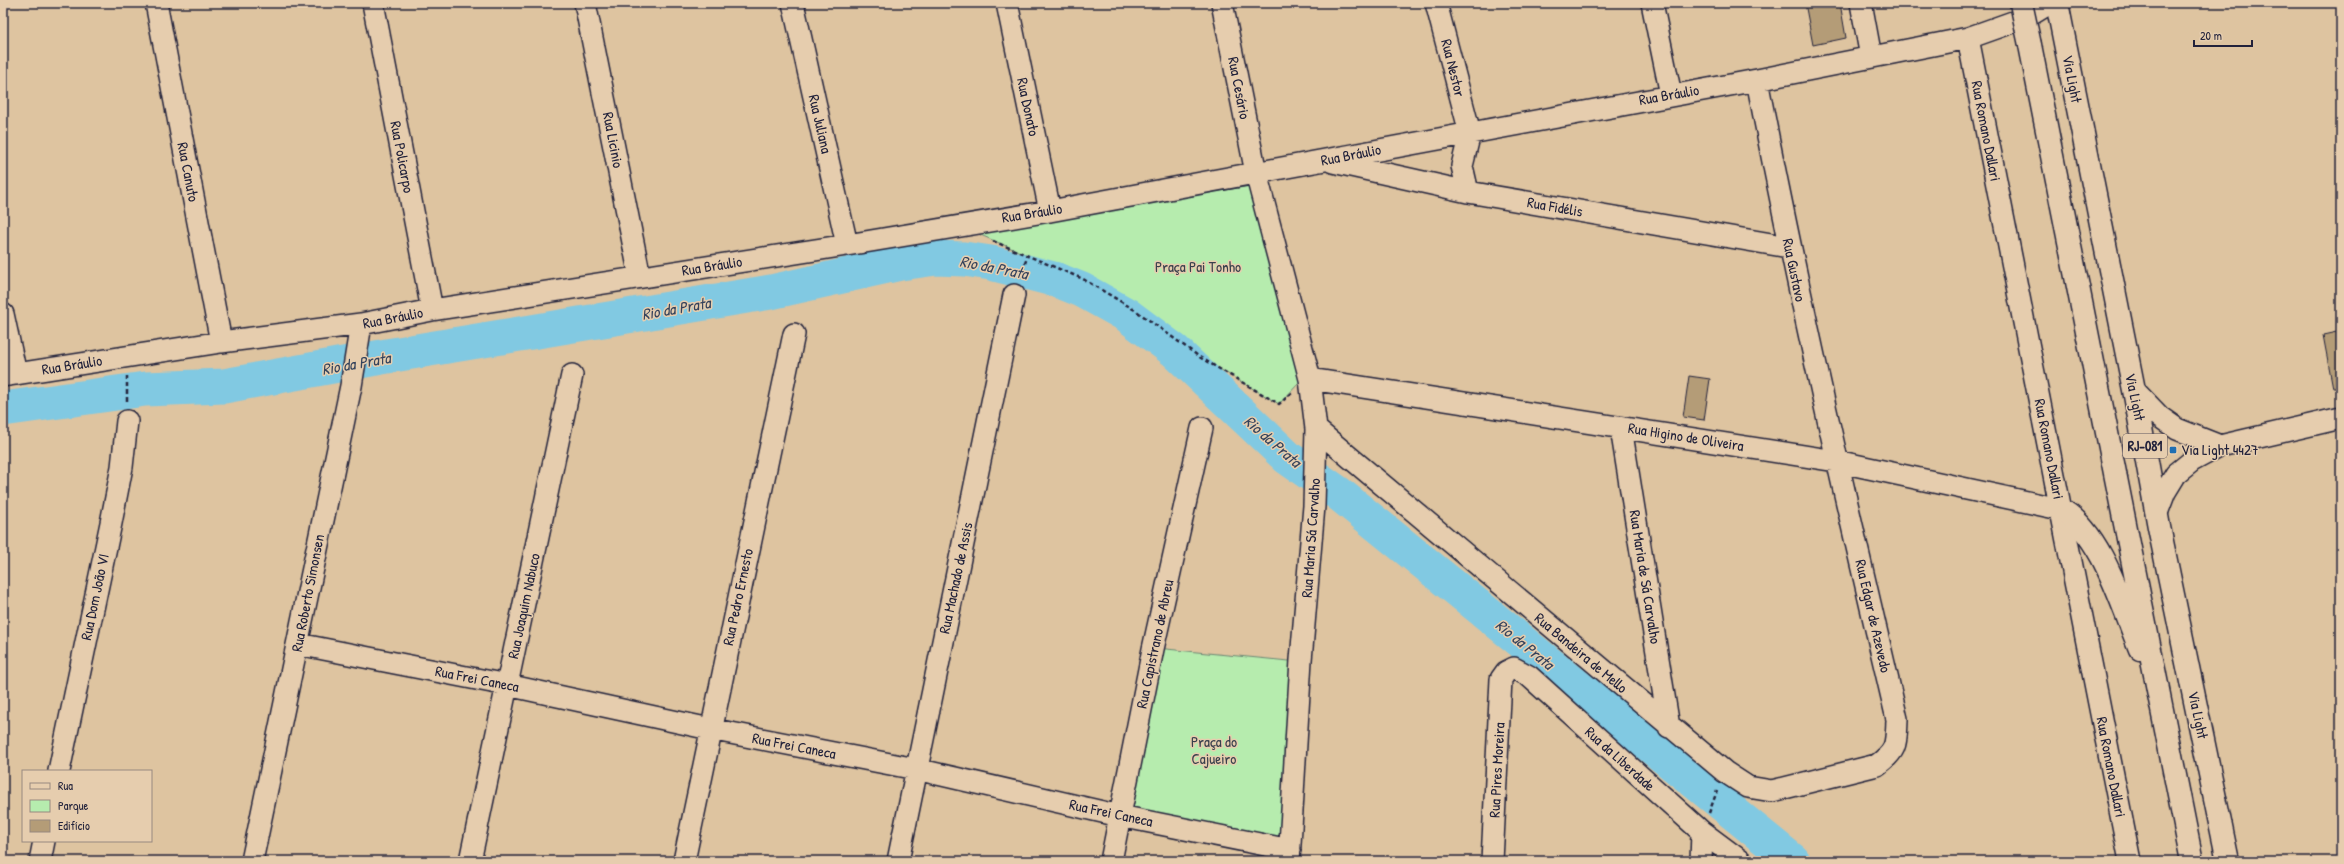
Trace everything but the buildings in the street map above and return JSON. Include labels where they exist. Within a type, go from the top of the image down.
[{"type":"main road","name":"RJ-081","points":[[2021,3],[2192,861]]},
{"type":"main road","name":"Via Light","points":[[2057,3],[2157,513],[2228,861]]},
{"type":"main road","points":[[2060,509],[2068,513],[2084,529],[2100,552],[2159,694]]},
{"type":"street","name":"Rua Canuto","points":[[156,3],[221,342]]},
{"type":"street","name":"Rua Policarpo","points":[[373,3],[432,310]]},
{"type":"street","name":"Rua Licinio","points":[[585,3],[640,277]]},
{"type":"street","name":"Rua Juliana","points":[[793,3],[846,245]]},
{"type":"street","name":"Rua Donato","points":[[1007,3],[1050,211]]},
{"type":"street","name":"Rua Cesário","points":[[1222,3],[1256,173]]},
{"type":"street","name":"Rua Nestor","points":[[1436,3],[1470,133]]},
{"type":"street","points":[[1652,3],[1671,95]]},
{"type":"street","points":[[1861,3],[1871,57]]},
{"type":"street","name":"Rua Bráulio","points":[[10,375],[221,342],[361,324],[432,310],[846,245],[1050,211],[1756,80],[1968,38],[2027,17],[2050,3]]},
{"type":"street","name":"Rua Romano Dallari","points":[[1968,38],[2130,861]]},
{"type":"street","name":"Rua Gustavo","points":[[1756,80],[1789,247],[1836,460]]},
{"type":"street","points":[[1468,192],[1462,166],[1470,133]]},
{"type":"street","name":"Rua Fidélis","points":[[1323,160],[1468,192],[1789,247]]},
{"type":"street","name":"Rua Maria Sá Carvalho","points":[[1256,173],[1310,379],[1316,429],[1314,506],[1301,660],[1289,856]]},
{"type":"street","name":"Rua Machado de Assis","points":[[898,861],[1014,295]]},
{"type":"street","points":[[3,314],[10,375]]},
{"type":"street","name":"Rua Roberto Simonsen","points":[[252,861],[351,386],[361,324]]},
{"type":"street","name":"Rua Pedro Ernesto","points":[[684,861],[710,729],[794,334]]},
{"type":"street","name":"Rua Joaquim Nabuco","points":[[470,861],[572,375]]},
{"type":"street","name":"Rua Higino de Oliveira","points":[[1310,379],[1836,460],[2060,509]]},
{"type":"street","points":[[2134,390],[2160,417],[2176,429],[2220,446]]},
{"type":"street","name":"Rua Dom João VI","points":[[59,770],[122,467],[127,413]]},
{"type":"street","points":[[2157,513],[2167,488],[2176,474],[2192,461],[2220,446],[2341,418]]},
{"type":"street","name":"Rua Capistrano de Abreu","points":[[1111,861],[1153,649],[1202,428]]},
{"type":"street","name":"Rua Maria de Sá Carvalho","points":[[1621,428],[1669,727]]},
{"type":"street","name":"Rua Bandeira de Mello","points":[[1316,429],[1669,727],[1725,772],[1755,789],[1772,791],[1877,765]]},
{"type":"street","name":"Rua Edgar de Azevedo","points":[[1836,460],[1897,719],[1896,740],[1891,755],[1877,765]]},
{"type":"street","name":"Rua Frei Caneca","points":[[298,644],[508,685],[710,729],[916,769],[1289,856]]},
{"type":"street","name":"Rua da Liberdade","points":[[1501,679],[1506,672],[1514,668],[1529,676],[1705,824],[1741,861]]},
{"type":"street","name":"Rua Pires Moreira","points":[[1492,861],[1501,679]]},
{"type":"street","points":[[1701,861],[1705,824]]},
{"type":"street","points":[[40,861],[44,842]]},
{"type":"path","points":[[986,239],[1028,255],[1083,279],[1135,310],[1201,358],[1279,404],[1310,379]]},
{"type":"path","points":[[1026,261],[1028,255]]},
{"type":"path","points":[[127,371],[127,413]]},
{"type":"path","points":[[1705,824],[1718,790]]},
{"type":"green space","name":"Praça Pai Tonho","points":[[1251,186],[1301,381],[1279,404],[1201,358],[1135,310],[1083,279],[969,230]]},
{"type":"green space","name":"Praça do Cajueiro","points":[[1156,648],[1299,662],[1286,846],[1121,814]]},
{"type":"waterway","name":"Rio da Prata","points":[[3,409],[145,389],[224,386],[387,356],[771,292],[901,263],[936,258],[964,259],[991,263],[1057,280],[1082,290],[1127,315],[1175,351],[1288,458],[1338,493],[1793,861]]},
{"type":"place","name":"Via Light 4427","points":[[2173,450]]}]
